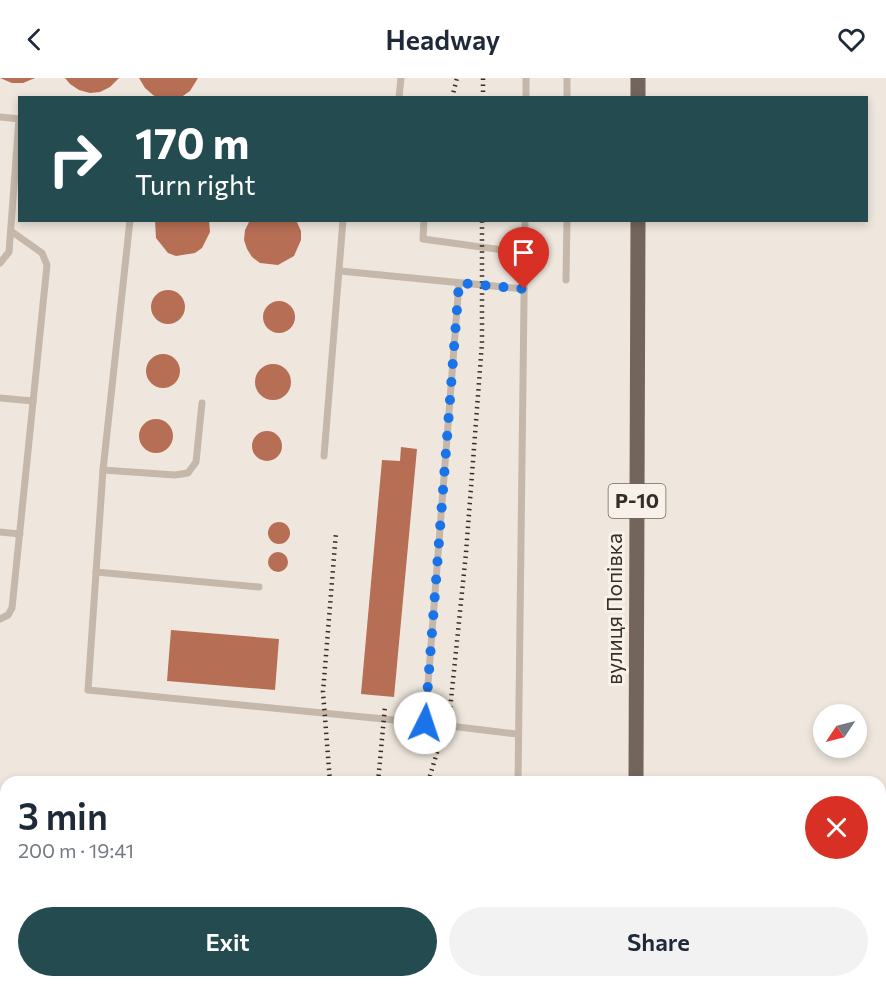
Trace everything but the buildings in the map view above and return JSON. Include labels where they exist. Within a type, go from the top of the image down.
[{"type":"main road","points":[[638,78],[638,96]]},
{"type":"main road","name":"вулиця Попівка","points":[[636,776],[638,222]]},
{"type":"lane","points":[[399,96],[400,78]]},
{"type":"lane","points":[[526,78],[526,96]]},
{"type":"lane","points":[[567,78],[567,96]]},
{"type":"lane","points":[[0,117],[18,119]]},
{"type":"lane","points":[[0,263],[9,252],[18,133]]},
{"type":"lane","points":[[130,222],[103,470],[88,690],[517,734]]},
{"type":"lane","points":[[324,456],[343,222]]},
{"type":"lane","points":[[423,222],[423,239],[524,253]]},
{"type":"lane","points":[[518,776],[525,222]]},
{"type":"lane","points":[[566,280],[567,222]]},
{"type":"lane","points":[[0,619],[8,615],[12,608],[47,265],[42,253],[11,231]]},
{"type":"lane","points":[[340,271],[524,289]]},
{"type":"lane","points":[[425,723],[459,283]]},
{"type":"lane","points":[[0,398],[33,401]]},
{"type":"lane","points":[[103,470],[176,475],[188,473],[196,462],[202,403]]},
{"type":"lane","points":[[0,532],[20,534]]},
{"type":"lane","points":[[96,572],[259,587]]},
{"type":"railway","points":[[452,96],[457,78]]},
{"type":"railway","points":[[483,78],[483,96]]},
{"type":"railway","points":[[430,776],[450,710],[466,553],[482,343],[482,222]]},
{"type":"railway","points":[[330,776],[323,692],[336,532]]},
{"type":"railway","points":[[379,776],[385,706]]},
{"type":"route","points":[[425,723],[459,283],[524,289]]}]
